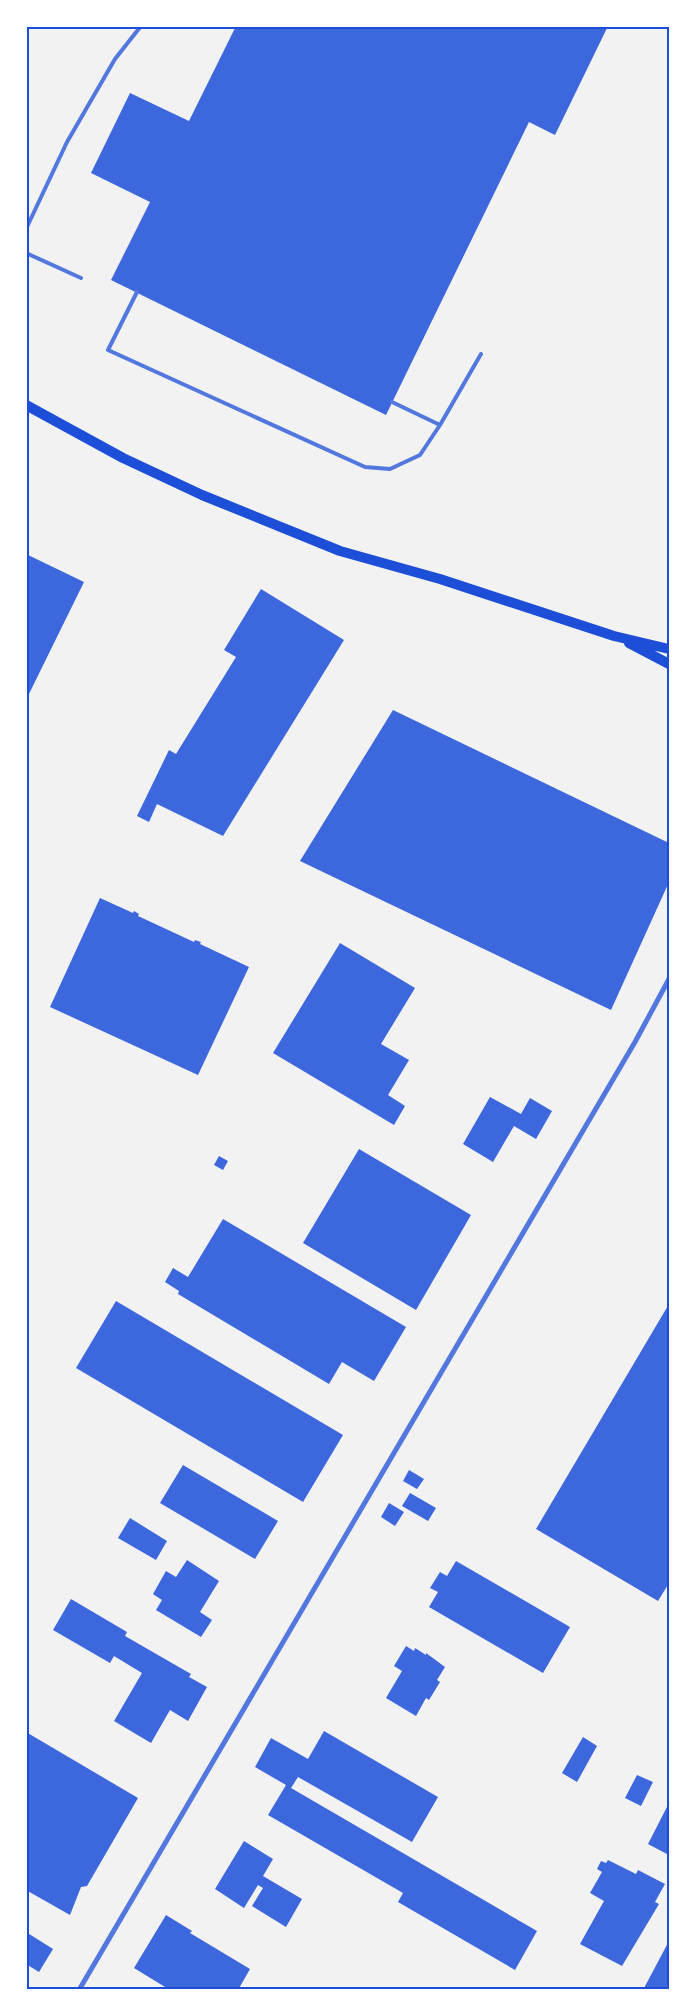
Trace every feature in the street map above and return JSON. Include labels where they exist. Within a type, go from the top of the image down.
[{"type":"main road","points":[[26,405],[123,458],[331,547],[440,579],[614,636],[669,649]]},
{"type":"main road","points":[[614,636],[669,664]]},
{"type":"street","points":[[79,1990],[630,1050],[669,979]]},
{"type":"lane","points":[[26,229],[67,142],[115,59],[141,26]]},
{"type":"lane","points":[[26,253],[81,278]]},
{"type":"lane","points":[[136,292],[108,350],[365,467],[390,469],[420,455],[440,425],[481,354]]},
{"type":"lane","points":[[392,402],[440,425]]},
{"type":"building","points":[[236,26],[608,26],[555,135],[529,122],[386,415],[111,280],[150,202],[91,173],[130,93],[189,121]]},
{"type":"building","points":[[26,554],[84,582],[26,700]]},
{"type":"building","points":[[261,589],[344,640],[223,836],[157,804],[149,822],[137,816],[169,750],[176,754],[236,657],[224,650]]},
{"type":"building","points":[[393,710],[669,843],[669,882],[611,1010],[300,861]]},
{"type":"building","points":[[100,898],[133,913],[134,911],[139,914],[138,916],[194,942],[195,940],[201,942],[200,944],[249,967],[198,1075],[50,1007]]},
{"type":"building","points":[[340,943],[415,988],[381,1044],[409,1060],[388,1095],[405,1106],[394,1125],[273,1053]]},
{"type":"building","points":[[490,1097],[521,1114],[530,1098],[552,1111],[536,1139],[514,1126],[493,1162],[463,1144]]},
{"type":"building","points":[[359,1149],[471,1215],[416,1310],[303,1243]]},
{"type":"building","points":[[219,1156],[228,1161],[223,1170],[214,1165]]},
{"type":"building","points":[[223,1219],[406,1327],[374,1381],[342,1362],[329,1384],[178,1294],[179,1291],[165,1282],[173,1268],[188,1277]]},
{"type":"building","points":[[116,1301],[343,1435],[303,1502],[76,1368]]},
{"type":"building","points":[[669,1304],[669,1583],[658,1601],[536,1529]]},
{"type":"building","points":[[183,1465],[278,1521],[255,1559],[160,1503]]},
{"type":"building","points":[[409,1470],[424,1479],[417,1489],[403,1481]]},
{"type":"building","points":[[410,1493],[436,1508],[428,1521],[402,1506]]},
{"type":"building","points":[[389,1503],[404,1512],[395,1526],[381,1517]]},
{"type":"building","points":[[130,1518],[167,1541],[156,1560],[118,1538]]},
{"type":"building","points":[[187,1560],[219,1581],[200,1612],[212,1620],[201,1637],[156,1610],[162,1600],[153,1594],[166,1571],[176,1577]]},
{"type":"building","points":[[456,1561],[570,1627],[543,1673],[429,1607],[438,1592],[430,1588],[440,1572],[447,1576]]},
{"type":"building","points":[[71,1599],[127,1632],[125,1636],[191,1674],[189,1677],[207,1687],[188,1721],[170,1710],[151,1743],[114,1721],[142,1673],[114,1656],[110,1663],[53,1630]]},
{"type":"building","points":[[406,1646],[414,1651],[415,1648],[426,1655],[426,1653],[445,1667],[437,1680],[440,1682],[429,1700],[426,1698],[416,1716],[386,1698],[402,1671],[394,1666]]},
{"type":"building","points":[[324,1731],[438,1797],[412,1842],[298,1777],[291,1788],[537,1931],[515,1970],[398,1902],[403,1893],[268,1815],[286,1785],[255,1767],[271,1738],[308,1759]]},
{"type":"building","points":[[26,1732],[138,1798],[87,1886],[81,1887],[70,1915],[26,1890]]},
{"type":"building","points":[[583,1737],[597,1746],[577,1782],[562,1773]]},
{"type":"building","points":[[637,1775],[653,1782],[641,1806],[625,1798]]},
{"type":"building","points":[[669,1803],[669,1851],[667,1854],[648,1844]]},
{"type":"building","points":[[244,1841],[273,1859],[263,1876],[302,1899],[286,1927],[252,1906],[263,1888],[258,1885],[244,1908],[215,1889]]},
{"type":"building","points":[[608,1860],[636,1874],[638,1870],[665,1884],[655,1902],[659,1904],[622,1966],[580,1944],[604,1901],[590,1893],[602,1872],[597,1869],[601,1861],[606,1863]]},
{"type":"building","points":[[166,1915],[192,1931],[190,1933],[250,1969],[238,1990],[170,1990],[134,1968]]},
{"type":"building","points":[[26,1932],[53,1949],[39,1972],[26,1964]]},
{"type":"building","points":[[669,1941],[669,1990],[643,1990]]}]
